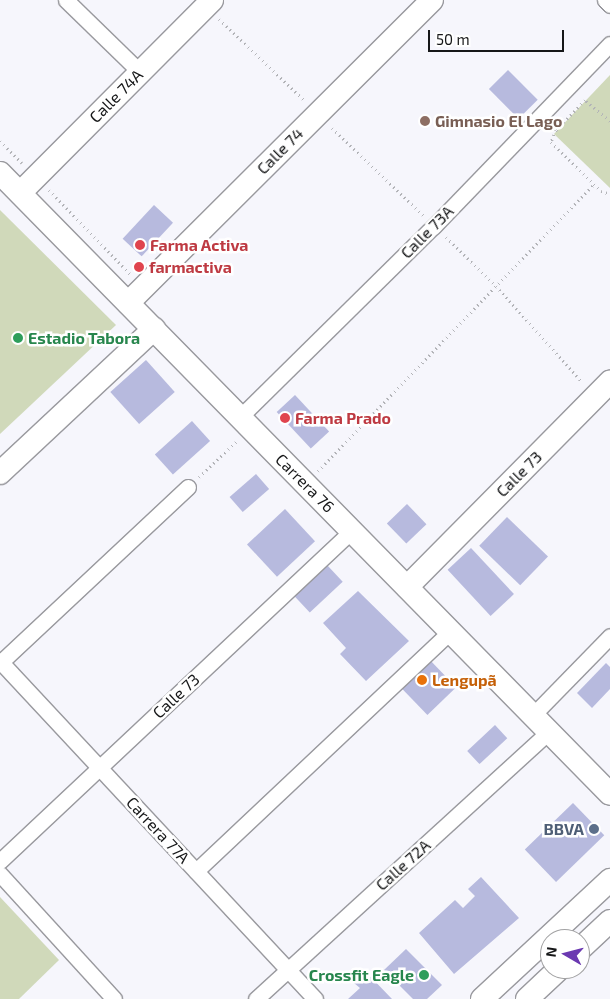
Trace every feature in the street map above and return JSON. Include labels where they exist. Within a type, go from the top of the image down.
[{"type":"street","points":[[66,0],[140,72]]},
{"type":"street","name":"Calle 74","points":[[128,303],[432,0]]},
{"type":"street","points":[[605,0],[610,5]]},
{"type":"street","name":"Calle 74A","points":[[20,193],[209,3]]},
{"type":"street","name":"Calle 73A","points":[[240,427],[610,44]]},
{"type":"street","name":"Carrera 76","points":[[0,173],[154,329],[240,427],[306,484],[610,794]]},
{"type":"street","points":[[0,473],[154,329]]},
{"type":"street","name":"Calle 73","points":[[407,587],[603,390]]},
{"type":"street","points":[[0,662],[188,487]]},
{"type":"street","name":"Calle 73","points":[[0,861],[352,530]]},
{"type":"street","points":[[196,872],[451,631]]},
{"type":"street","points":[[533,715],[610,636]]},
{"type":"street","name":"Carrera 77A","points":[[0,662],[315,999]]},
{"type":"street","name":"Calle 72A","points":[[256,999],[549,731]]},
{"type":"street","points":[[0,874],[114,999]]},
{"type":"street","points":[[482,999],[610,880]]},
{"type":"street","points":[[590,940],[610,921]]},
{"type":"street","points":[[527,999],[548,979]]},
{"type":"path","points":[[209,3],[318,114],[603,390]]},
{"type":"path","points":[[610,121],[585,100],[552,135],[552,142],[595,183],[610,194]]},
{"type":"path","points":[[306,484],[595,183]]},
{"type":"path","points":[[188,487],[240,427]]},
{"type":"green space","points":[[610,75],[610,188],[554,134]]},
{"type":"green space","points":[[0,210],[116,325],[0,434]]},
{"type":"green space","points":[[0,897],[59,960],[19,999],[0,999]]},
{"type":"building","points":[[508,70],[538,100],[519,119],[489,89]]},
{"type":"building","points":[[154,205],[173,223],[142,256],[123,239]]},
{"type":"building","points":[[146,360],[175,392],[139,424],[110,392]]},
{"type":"building","points":[[295,395],[329,432],[311,449],[277,412]]},
{"type":"building","points":[[192,421],[210,441],[173,475],[155,454]]},
{"type":"building","points":[[256,474],[269,489],[243,512],[230,497]]},
{"type":"building","points":[[407,504],[426,524],[406,544],[387,523]]},
{"type":"building","points":[[285,509],[315,541],[277,577],[247,544]]},
{"type":"building","points":[[507,517],[548,557],[520,585],[479,546]]},
{"type":"building","points":[[471,548],[514,594],[491,616],[448,570]]},
{"type":"building","points":[[327,565],[343,582],[310,613],[294,596]]},
{"type":"building","points":[[358,591],[409,641],[366,681],[340,654],[346,648],[323,623]]},
{"type":"building","points":[[427,657],[456,687],[427,715],[398,685]]},
{"type":"building","points":[[606,663],[610,667],[610,689],[592,708],[577,693]]},
{"type":"building","points":[[495,725],[507,738],[479,764],[467,751]]},
{"type":"building","points":[[573,803],[604,835],[556,882],[525,850]]},
{"type":"building","points":[[481,877],[519,918],[454,974],[419,933],[455,900],[463,908],[475,896],[468,889]]},
{"type":"building","points":[[406,949],[442,985],[427,999],[413,999],[384,970]]},
{"type":"building","points":[[366,972],[392,999],[348,999],[360,988],[354,983]]},
{"type":"place","name":"Gimnasio El Lago","points":[[425,121]]},
{"type":"place","name":"Farma Activa","points":[[140,245]]},
{"type":"place","name":"farmactiva","points":[[139,267]]},
{"type":"place","name":"Estadio Tabora","points":[[18,338]]},
{"type":"place","name":"Farma Prado","points":[[285,418]]},
{"type":"place","name":"Lengupã","points":[[422,680]]},
{"type":"place","name":"BBVA","points":[[594,829]]},
{"type":"place","name":"Crossfit Eagle","points":[[424,975]]}]
